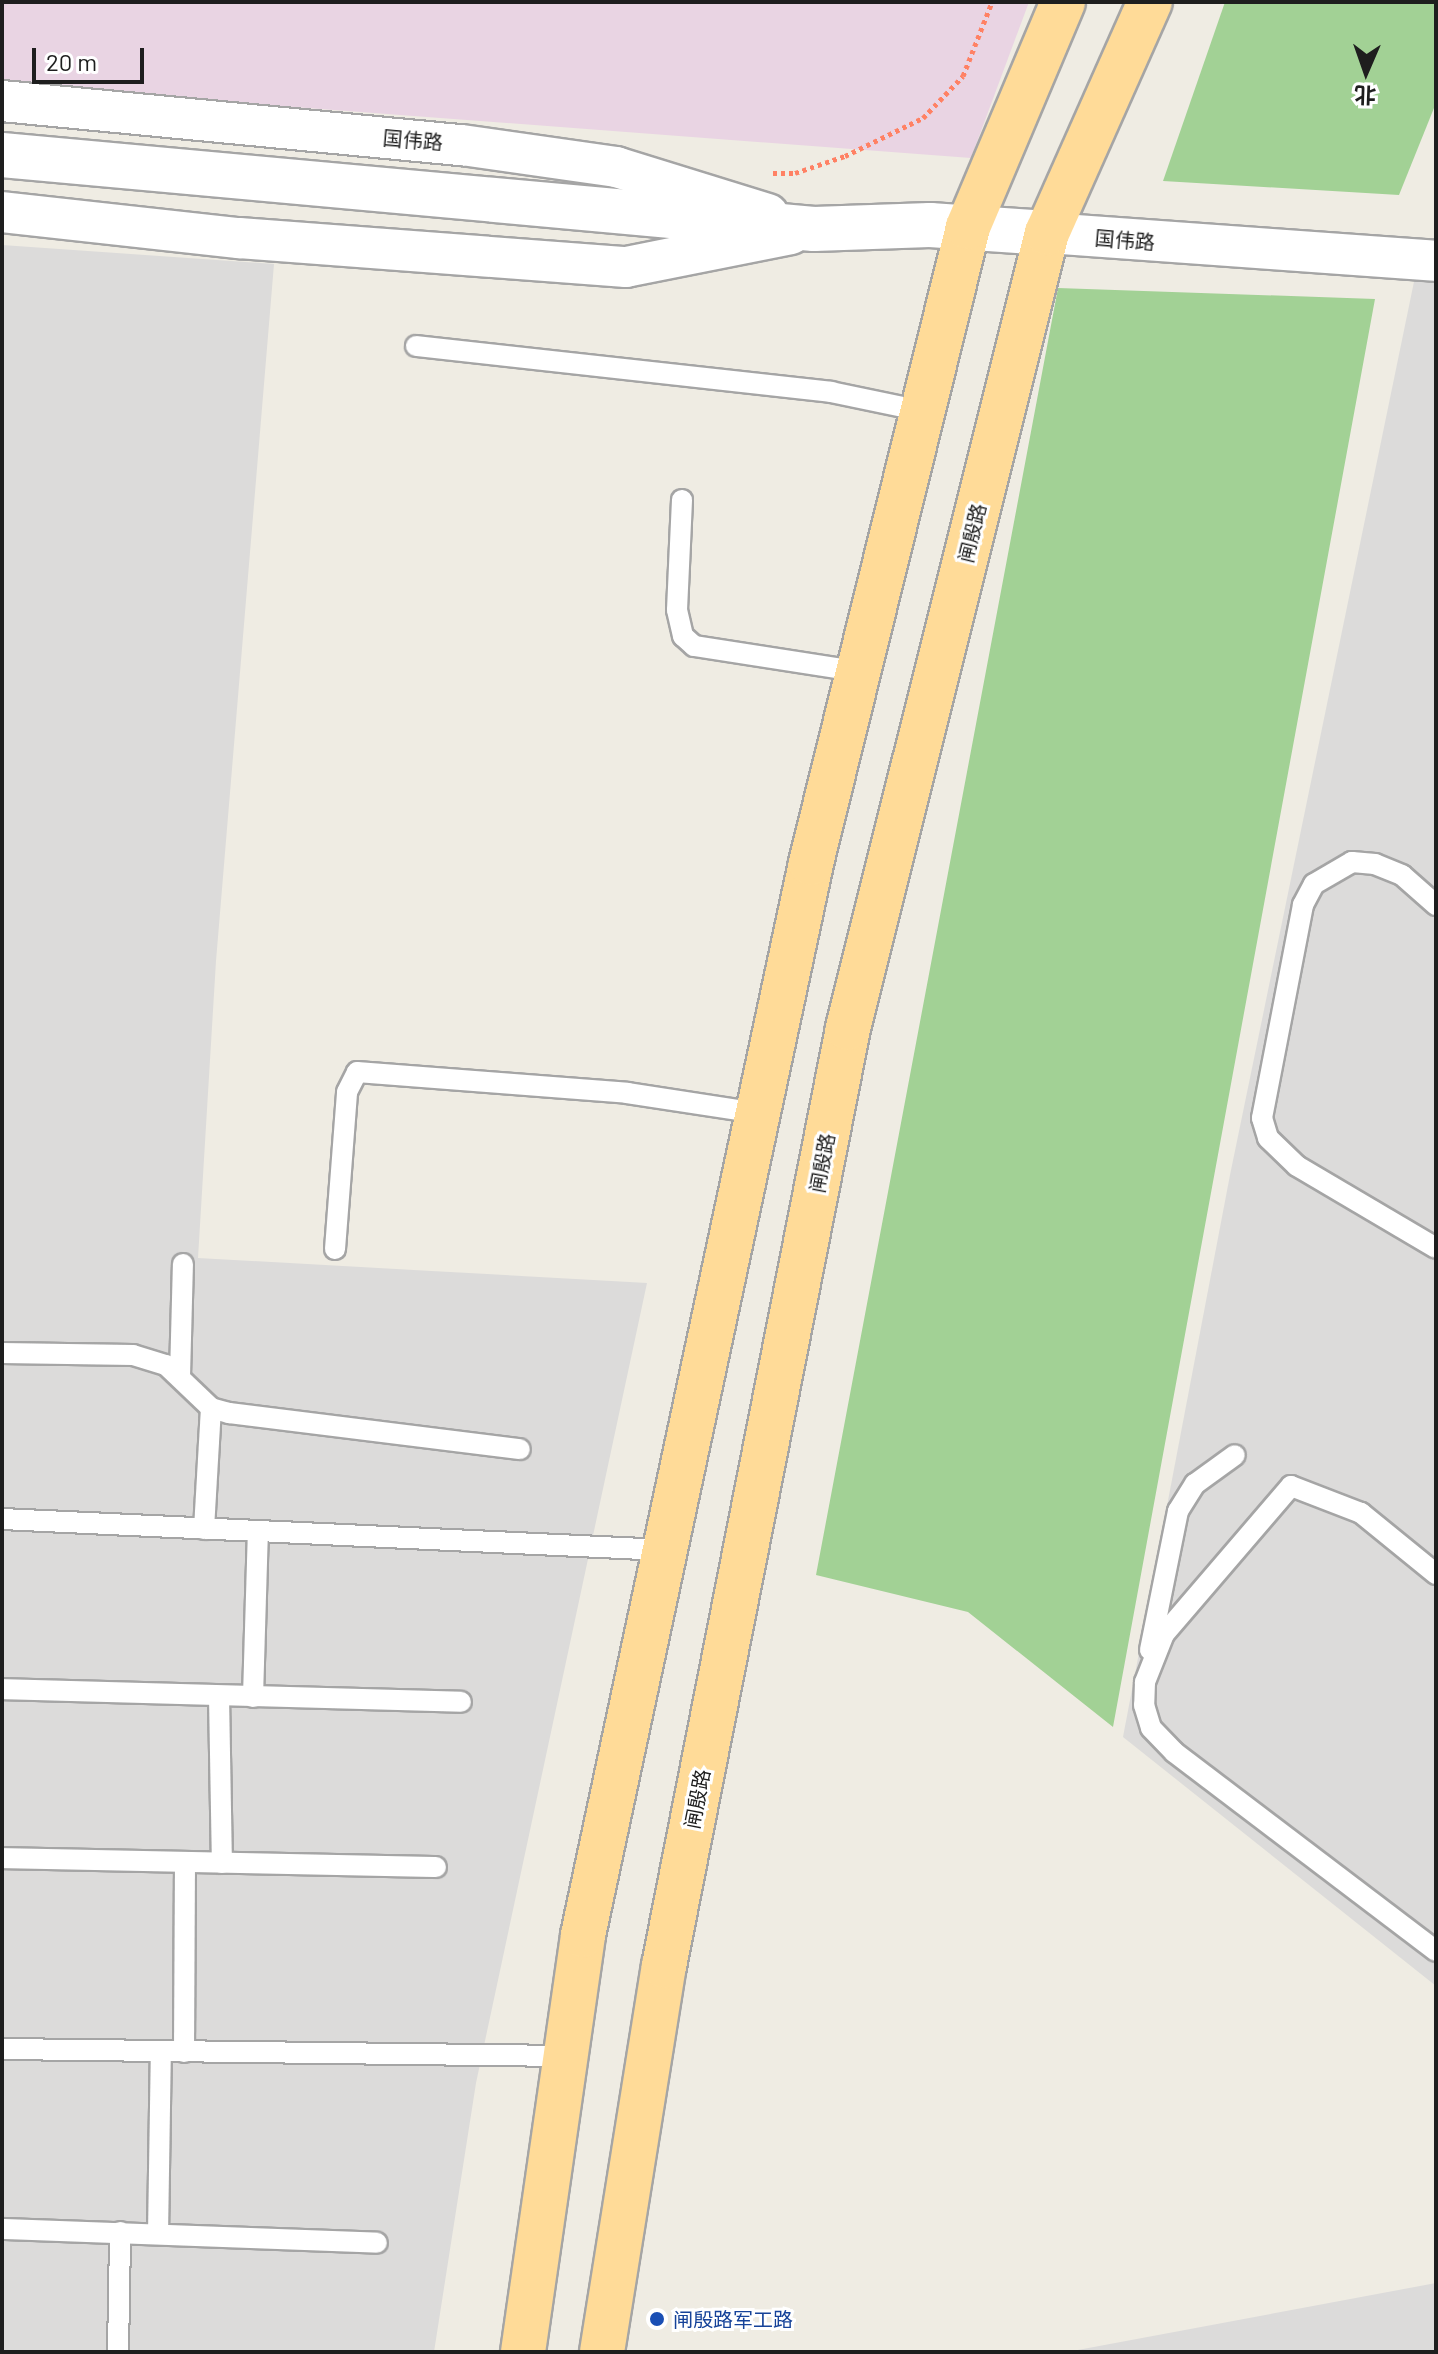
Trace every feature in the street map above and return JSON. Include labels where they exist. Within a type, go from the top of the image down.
[{"type":"main road","points":[[523,2352],[583,1935],[758,1113],[856,671],[968,227],[1063,2]]},
{"type":"main road","name":"闸殷路","points":[[602,2352],[664,1966],[848,1028],[1047,233],[1150,2]]},
{"type":"street","name":"国伟路","points":[[2,101],[462,145],[616,167],[814,229]]},
{"type":"street","name":"国伟路","points":[[2,155],[814,229],[968,227],[1436,261]]},
{"type":"street","name":"国伟路","points":[[2,212],[255,239],[626,267],[814,229]]},
{"type":"lane","points":[[416,346],[831,392],[922,411]]},
{"type":"lane","points":[[682,500],[677,610],[683,636],[694,646],[856,671]]},
{"type":"lane","points":[[1436,905],[1402,875],[1375,864],[1341,866],[1314,884],[1303,905],[1262,1118],[1268,1138],[1297,1166],[1436,1248]]},
{"type":"lane","points":[[335,1249],[347,1092],[357,1072],[627,1093],[758,1113]]},
{"type":"lane","points":[[180,1376],[183,1264]]},
{"type":"lane","points":[[2,1353],[133,1355],[180,1376],[211,1408],[520,1449]]},
{"type":"lane","points":[[204,1529],[211,1408]]},
{"type":"lane","points":[[1235,1455],[1195,1484],[1178,1511],[1145,1682],[1151,1728],[1174,1752],[1436,1951]]},
{"type":"lane","points":[[1145,1682],[1164,1634],[1291,1486],[1361,1513],[1436,1574]]},
{"type":"lane","points":[[2,1519],[665,1550]]},
{"type":"lane","points":[[253,1697],[258,1532]]},
{"type":"lane","points":[[2,1689],[461,1702]]},
{"type":"lane","points":[[219,1696],[222,1863]]},
{"type":"lane","points":[[2,1858],[436,1867]]},
{"type":"lane","points":[[184,2052],[185,1862]]},
{"type":"lane","points":[[2,2049],[566,2056]]},
{"type":"lane","points":[[158,2234],[161,2053]]},
{"type":"lane","points":[[2,2229],[377,2243]]},
{"type":"lane","points":[[118,2352],[120,2232]]},
{"type":"path","points":[[769,173],[795,173],[845,156],[923,118],[963,76],[992,2]]},
{"type":"shaded area","points":[[2,2],[1029,2],[971,158],[2,85]]},
{"type":"shaded area","points":[[2,245],[274,264],[216,961],[198,1258],[647,1283],[476,2083],[434,2352],[2,2352]]},
{"type":"shaded area","points":[[1416,272],[1436,273],[1436,1986],[1123,1737],[1230,1175]]},
{"type":"shaded area","points":[[1436,2283],[1436,2352],[1067,2352]]},
{"type":"green space","points":[[1225,2],[1436,2],[1436,103],[1399,195],[1163,181]]},
{"type":"green space","points":[[1058,288],[1375,299],[1113,1727],[968,1612],[816,1575]]},
{"type":"place","name":"闸殷路军工路","points":[[657,2319]]}]
